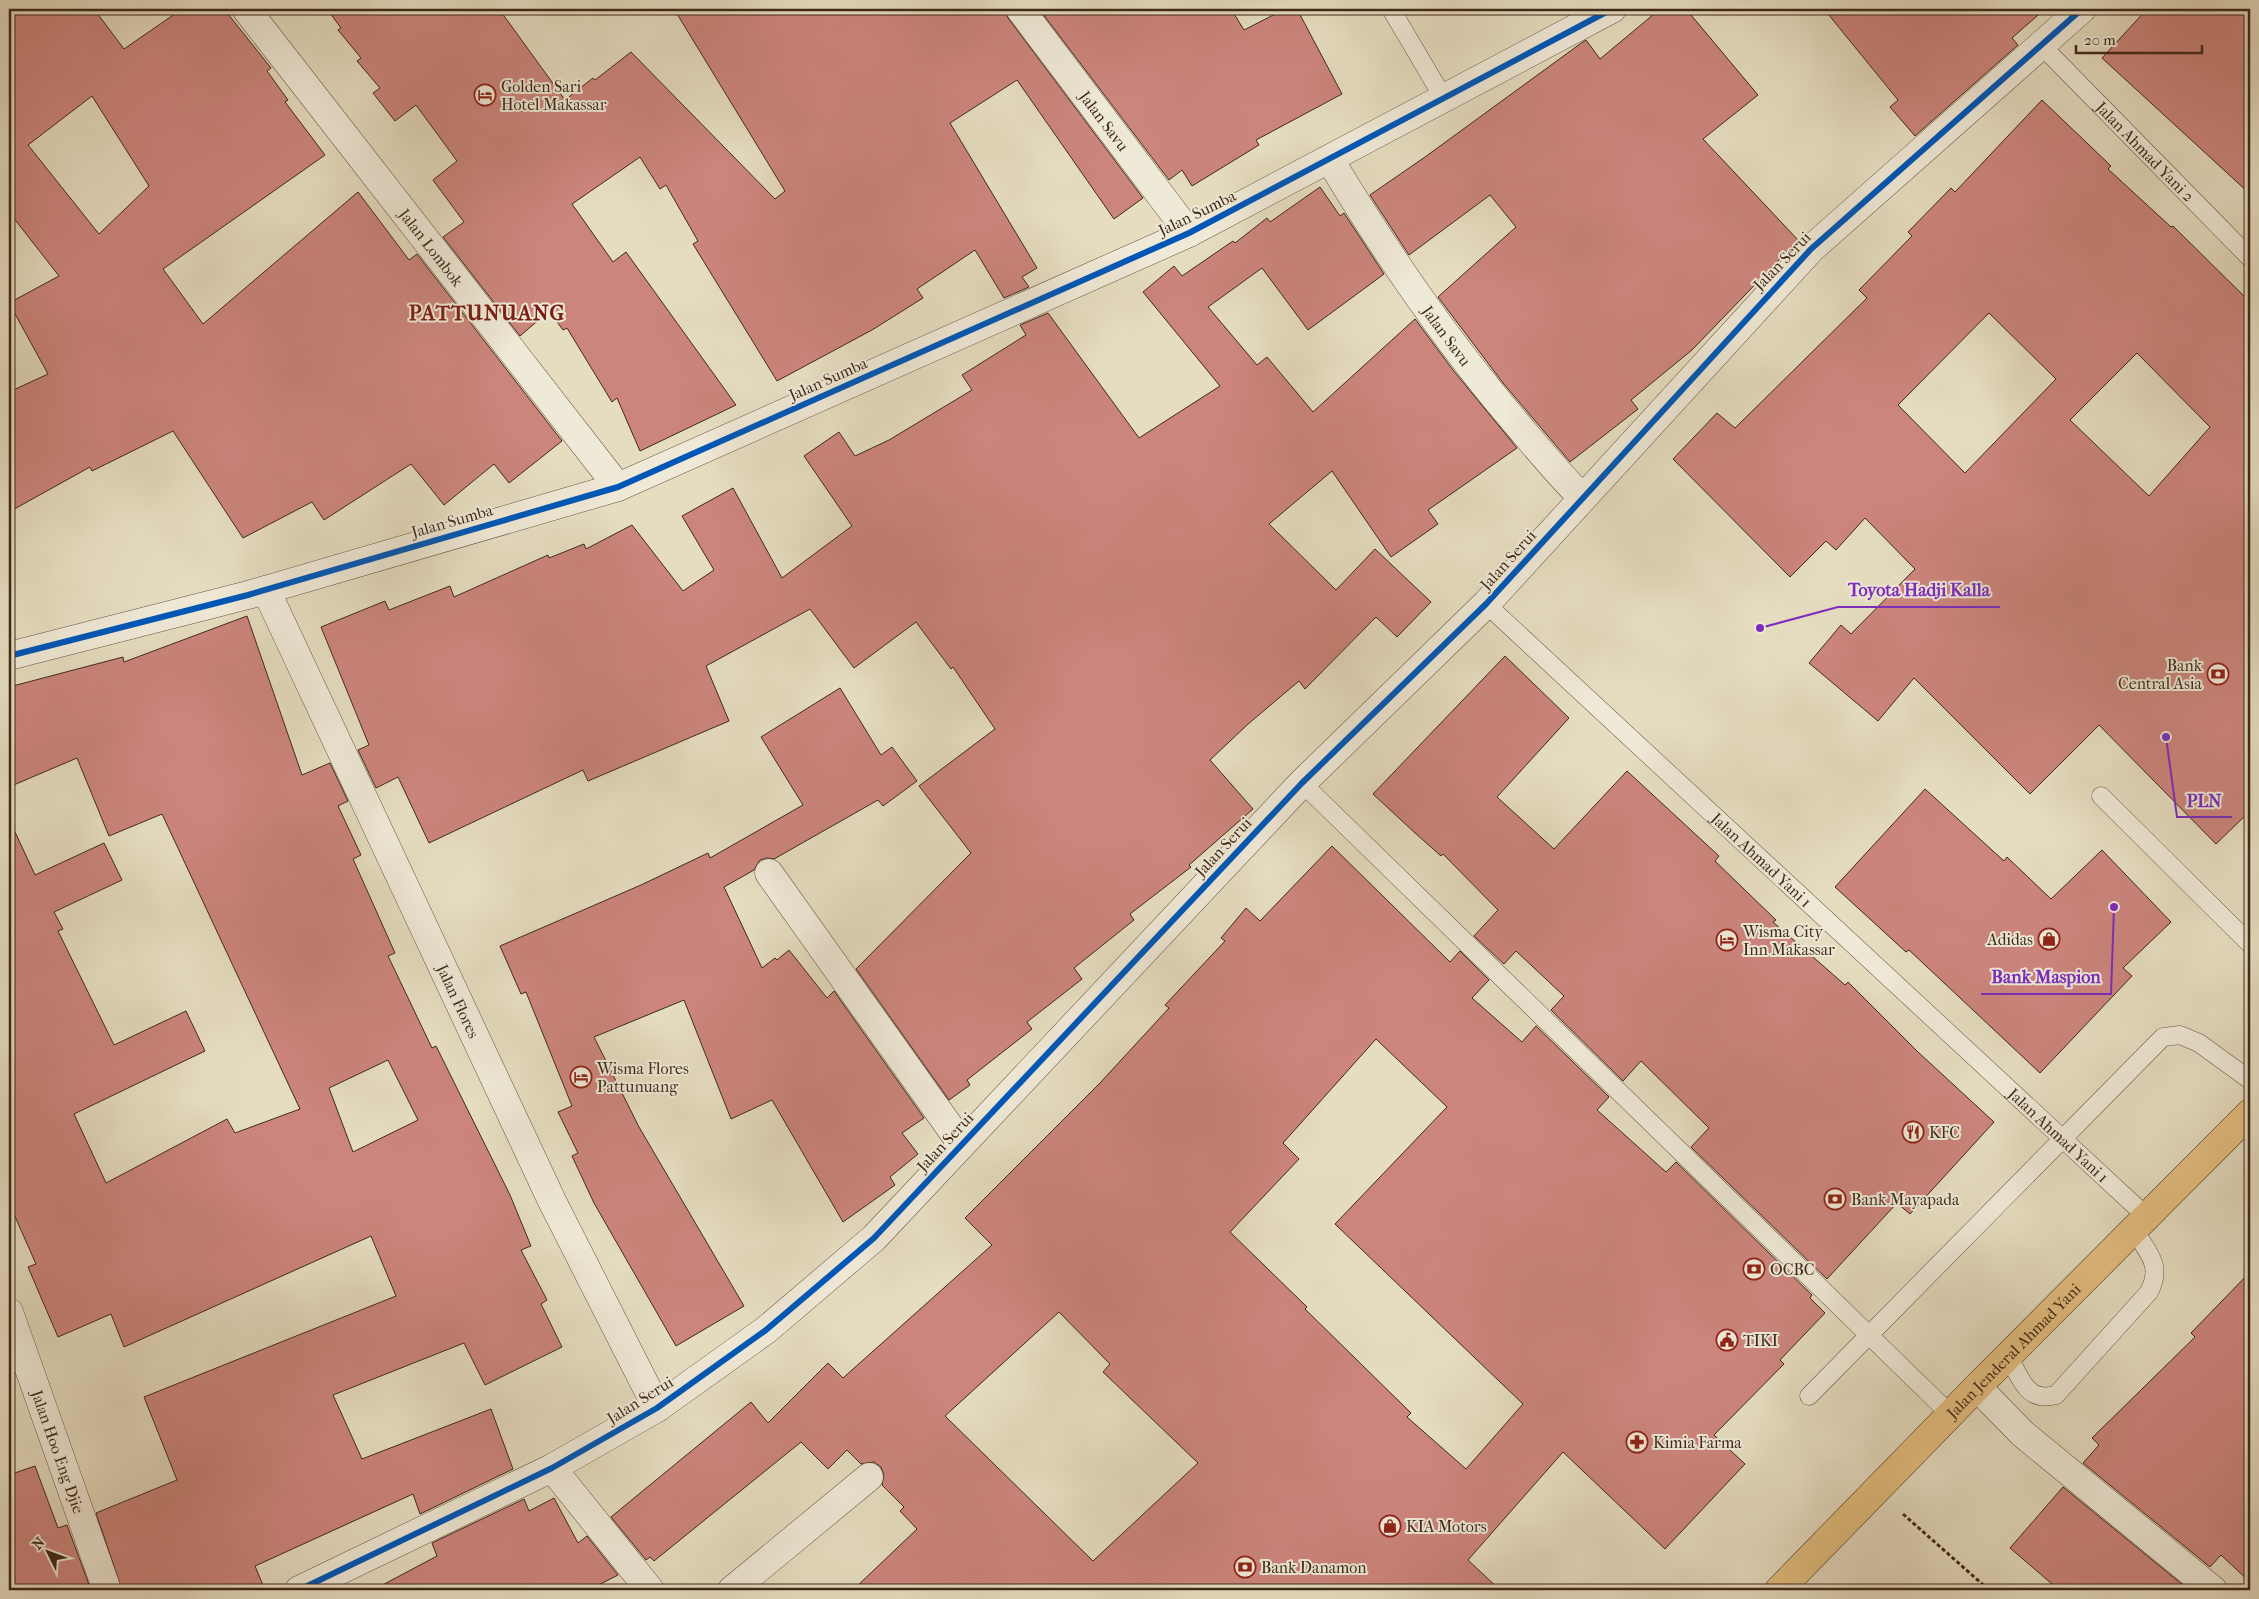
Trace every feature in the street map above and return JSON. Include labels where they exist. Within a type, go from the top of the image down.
[{"type":"highway","name":"Jalan Jenderal Ahmad Yani","points":[[1779,1590],[1977,1386],[2250,1112]]},
{"type":"street","name":"Jalan Lombok","points":[[246,9],[618,487]]},
{"type":"street","name":"Jalan Savu","points":[[1020,9],[1189,233]]},
{"type":"street","name":"Jalan Sumba","points":[[9,656],[266,590],[618,487],[1189,233],[1444,99],[1571,18],[1612,9]]},
{"type":"street","name":"Jalan Serui","points":[[299,1590],[552,1468],[657,1408],[766,1330],[874,1238],[961,1143],[1302,783],[1486,604],[1811,249],[2082,9]]},
{"type":"street","name":"Jalan Savu","points":[[1330,160],[1374,233],[1437,325],[1486,388],[1582,498]]},
{"type":"street","name":"Jalan Flores","points":[[266,590],[552,1202],[657,1408]]},
{"type":"street","points":[[769,873],[961,1143]]},
{"type":"street","name":"Jalan Hoo Eng Djie","points":[[9,1312],[107,1590]]},
{"type":"street","points":[[1977,1386],[2023,1434],[2213,1590]]},
{"type":"street","points":[[552,1468],[650,1590]]},
{"type":"street","points":[[732,1590],[869,1477]]},
{"type":"lane","points":[[1391,9],[1444,99]]},
{"type":"lane","name":"Jalan Ahmad Yani 2","points":[[2041,45],[2250,258]]},
{"type":"lane","name":"Jalan Ahmad Yani 1","points":[[1486,604],[2063,1139],[2140,1223],[2153,1261],[2156,1276],[2153,1284],[2149,1292],[2056,1395],[2041,1397],[2028,1391],[2008,1356]]},
{"type":"lane","points":[[1302,783],[1950,1414]]},
{"type":"lane","points":[[2102,796],[2250,944]]},
{"type":"lane","points":[[1809,1396],[2163,1037],[2180,1035],[2199,1043],[2250,1080]]},
{"type":"path","points":[[1876,1490],[1989,1590]]},
{"type":"building","points":[[9,9],[94,9],[124,49],[182,9],[224,9],[271,68],[267,71],[288,100],[285,102],[325,155],[163,269],[203,324],[358,192],[409,260],[417,254],[562,441],[509,483],[494,464],[444,505],[411,464],[324,520],[312,502],[243,538],[173,431],[92,471],[90,467],[9,512],[9,392],[48,374],[9,303],[59,276],[9,212]],"holes":[[[92,96],[149,186],[99,234],[28,145]]]},
{"type":"building","points":[[327,9],[499,9],[565,100],[631,52],[775,199],[785,191],[674,9],[1005,9],[1008,18],[1143,198],[1114,219],[1017,80],[950,123],[1037,268],[1022,277],[1029,287],[1004,298],[975,250],[917,289],[923,298],[872,330],[777,381],[693,244],[698,241],[666,185],[660,189],[640,157],[572,204],[613,262],[626,252],[736,405],[640,451],[617,398],[612,402],[567,328],[563,330],[549,311],[520,336],[443,237],[464,222],[433,180],[457,161],[416,105],[395,121],[373,93],[380,88],[357,61],[361,58],[338,30],[341,28]]},
{"type":"building","points":[[1039,9],[1231,9],[1244,30],[1285,9],[1297,9],[1342,94],[1256,140],[1259,145],[1192,186],[1182,170],[1169,180]]},
{"type":"building","points":[[1660,9],[1686,9],[1758,95],[1703,139],[1798,240],[1692,350],[1631,400],[1638,409],[1570,462],[1503,383],[1438,297],[1516,227],[1490,195],[1409,255],[1370,195],[1586,40],[1600,59]]},
{"type":"building","points":[[1824,9],[2045,9],[2012,38],[2018,45],[1915,136],[1890,107],[1898,100]]},
{"type":"building","points":[[2147,9],[2250,9],[2250,194],[2102,58]]},
{"type":"building","points":[[2042,100],[2111,166],[2108,169],[2171,227],[2173,226],[2250,302],[2250,811],[2216,844],[2099,725],[2030,794],[1914,678],[1878,721],[1809,663],[1841,625],[1851,634],[1915,569],[1865,518],[1836,550],[1826,541],[1790,577],[1673,459],[1717,413],[1735,428],[1867,298],[1859,290],[1912,236],[1908,232],[1951,188],[1955,192]],"holes":[[[1989,313],[2056,379],[1965,473],[1898,405]],[[2137,353],[2210,427],[2149,496],[2070,420]]]},
{"type":"building","points":[[1320,187],[1340,216],[1344,213],[1384,274],[1308,330],[1262,268],[1208,307],[1257,365],[1267,357],[1313,412],[1415,319],[1453,370],[1517,448],[1428,510],[1438,524],[1391,557],[1332,471],[1269,524],[1336,590],[1375,549],[1431,602],[1397,637],[1376,617],[1305,689],[1299,681],[1247,725],[1210,760],[1253,809],[1189,865],[1191,867],[1130,914],[1134,920],[1074,968],[1082,979],[1027,1022],[1032,1029],[967,1080],[970,1085],[949,1100],[856,969],[971,853],[919,786],[995,729],[953,667],[951,669],[916,622],[854,668],[810,609],[706,666],[729,721],[588,781],[583,770],[429,843],[398,777],[376,788],[358,750],[369,745],[321,627],[385,601],[389,610],[450,586],[454,597],[548,555],[549,558],[584,544],[586,549],[632,525],[683,591],[714,570],[682,516],[733,488],[782,578],[852,526],[804,456],[839,432],[855,456],[889,440],[972,390],[962,375],[1026,335],[1020,325],[1048,313],[1139,438],[1220,386],[1143,292],[1174,266],[1182,276],[1233,241],[1235,243],[1267,218],[1270,222]]},
{"type":"building","points":[[247,616],[302,775],[330,763],[348,801],[338,806],[361,855],[353,859],[395,953],[388,956],[432,1048],[436,1046],[510,1195],[531,1246],[521,1250],[547,1300],[541,1304],[562,1347],[485,1385],[464,1343],[333,1395],[362,1459],[491,1409],[513,1469],[420,1514],[413,1494],[255,1566],[265,1590],[122,1590],[96,1513],[177,1480],[144,1397],[396,1296],[371,1236],[124,1347],[111,1314],[58,1337],[28,1267],[36,1264],[9,1203],[9,819],[35,875],[104,843],[122,880],[54,912],[63,929],[58,931],[114,1045],[186,1011],[205,1051],[74,1114],[106,1183],[227,1119],[235,1133],[300,1109],[162,814],[109,836],[77,758],[9,787],[9,687],[123,657],[124,662]],"holes":[[[388,1060],[418,1120],[353,1152],[329,1088]]]},
{"type":"building","points":[[1505,656],[1569,718],[1497,797],[1554,849],[1627,771],[1719,856],[1715,861],[1776,920],[1773,922],[1845,985],[1848,982],[1918,1052],[1994,1122],[1910,1214],[1897,1203],[1827,1279],[1691,1147],[1709,1128],[1641,1061],[1623,1081],[1551,1010],[1564,996],[1516,951],[1504,964],[1474,936],[1498,910],[1443,854],[1441,856],[1373,794]]},
{"type":"building","points":[[840,688],[881,755],[892,747],[917,781],[883,806],[878,800],[774,859],[760,860],[754,870],[724,887],[762,968],[775,958],[777,960],[789,950],[827,998],[834,991],[924,1118],[902,1133],[918,1154],[890,1177],[895,1185],[843,1222],[772,1100],[731,1119],[684,1000],[594,1037],[639,1127],[744,1306],[676,1346],[594,1203],[572,1156],[578,1153],[558,1112],[572,1106],[526,992],[521,994],[500,946],[641,885],[708,853],[710,858],[803,805],[761,737]]},
{"type":"building","points":[[1925,789],[2004,861],[2007,857],[2051,899],[2102,850],[2171,922],[2123,968],[2132,976],[2040,1073],[1909,950],[1906,952],[1835,887]]},
{"type":"building","points":[[1332,846],[1450,962],[1460,951],[1489,980],[1472,998],[1522,1042],[1536,1026],[1609,1097],[1597,1110],[1666,1172],[1676,1162],[1812,1295],[1810,1298],[1825,1313],[1780,1360],[1784,1364],[1714,1435],[1745,1464],[1665,1549],[1563,1452],[1468,1560],[1500,1590],[853,1590],[917,1529],[900,1511],[904,1507],[882,1485],[884,1475],[881,1467],[874,1462],[861,1464],[847,1450],[828,1469],[801,1442],[654,1561],[650,1557],[646,1560],[611,1517],[751,1402],[768,1423],[828,1363],[843,1378],[992,1245],[965,1218],[1100,1083],[1169,1008],[1165,1005],[1225,941],[1221,938],[1246,908],[1260,921]],"holes":[[[1376,1039],[1447,1107],[1335,1224],[1523,1404],[1466,1469],[1407,1417],[1411,1413],[1230,1232],[1299,1159],[1283,1143]],[[1059,1312],[1110,1364],[1103,1372],[1198,1463],[1093,1561],[945,1416]]]},
{"type":"building","points":[[2250,1272],[2250,1582],[2221,1555],[2210,1567],[2083,1463],[2099,1445],[2092,1438],[2195,1337],[2191,1333]]},
{"type":"building","points":[[35,1466],[58,1528],[67,1525],[91,1590],[9,1590],[9,1475]]},
{"type":"building","points":[[2063,1487],[2189,1590],[2059,1590],[2010,1548]]},
{"type":"building","points":[[554,1498],[578,1543],[587,1536],[618,1575],[589,1590],[373,1590],[437,1556],[432,1543],[524,1499],[529,1511]]},
{"type":"cycle path","points":[[9,656],[248,595],[618,487],[1189,233],[1612,9]]},
{"type":"cycle path","points":[[299,1590],[552,1468],[657,1408],[766,1330],[874,1238],[1302,783],[1486,604],[1811,249],[2082,9]]},
{"type":"place","name":"Golden Sari Hotel Makassar","points":[[485,95]]},
{"type":"place","name":"Toyota Hadji Kalla","points":[[1760,628]]},
{"type":"place","name":"Bank Central Asia","points":[[2218,674]]},
{"type":"place","name":"PLN","points":[[2166,737]]},
{"type":"place","name":"Bank Maspion","points":[[2114,907]]},
{"type":"place","name":"Adidas","points":[[2049,939]]},
{"type":"place","name":"Wisma City Inn Makassar","points":[[1727,940]]},
{"type":"place","name":"Wisma Flores Pattunuang","points":[[581,1077]]},
{"type":"place","name":"KFC","points":[[1913,1132]]},
{"type":"place","name":"Bank Mayapada","points":[[1835,1199]]},
{"type":"place","name":"OCBC","points":[[1754,1269]]},
{"type":"place","name":"TIKI","points":[[1727,1340]]},
{"type":"place","name":"Kimia Farma","points":[[1637,1442]]},
{"type":"place","name":"KIA Motors","points":[[1390,1526]]},
{"type":"place","name":"Bank Danamon","points":[[1245,1567]]},
{"type":"district","name":"PATTUNUANG","points":[[487,313]]}]
